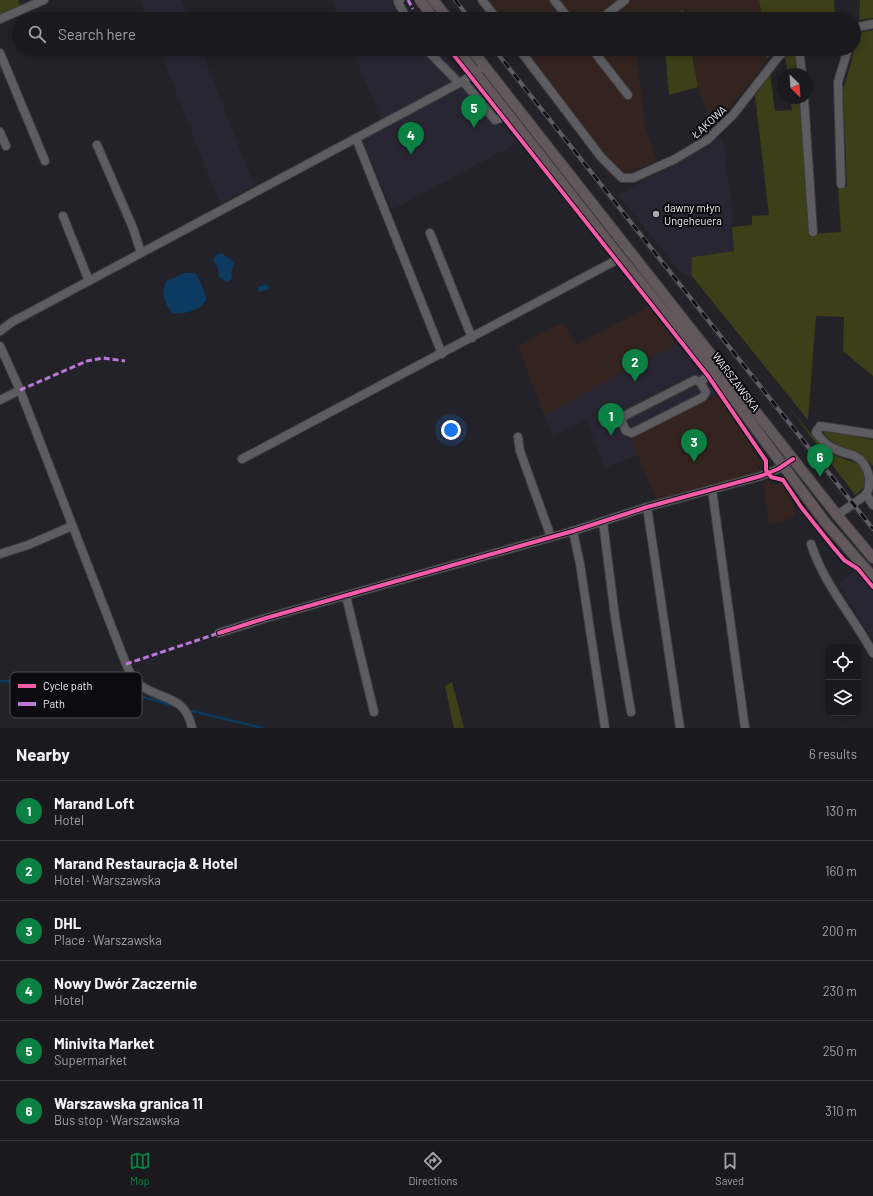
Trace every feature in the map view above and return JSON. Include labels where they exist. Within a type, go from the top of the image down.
[{"type":"main road","points":[[420,0],[429,12]]},
{"type":"main road","points":[[433,0],[442,12]]},
{"type":"main road","name":"WARSZAWSKA","points":[[462,56],[620,256],[714,372],[825,522],[873,577]]},
{"type":"main road","name":"WARSZAWSKA","points":[[476,56],[837,515],[873,558]]},
{"type":"street","points":[[16,12],[44,0]]},
{"type":"street","points":[[400,0],[398,2],[403,12]]},
{"type":"street","points":[[482,0],[491,12]]},
{"type":"street","points":[[554,0],[563,12]]},
{"type":"street","points":[[610,12],[625,0]]},
{"type":"street","points":[[0,19],[12,14]]},
{"type":"street","points":[[861,27],[873,24]]},
{"type":"street","points":[[0,53],[45,161]]},
{"type":"street","points":[[433,56],[461,82],[495,120],[509,115]]},
{"type":"street","name":"ŁĄKOWA","points":[[524,56],[601,157],[622,178],[633,178],[675,159],[707,140],[733,115],[779,56]]},
{"type":"street","points":[[597,56],[628,95]]},
{"type":"street","points":[[800,56],[801,68]]},
{"type":"street","points":[[841,184],[838,82],[846,56]]},
{"type":"street","points":[[0,331],[12,322],[461,82],[484,66]]},
{"type":"street","points":[[804,104],[813,232]]},
{"type":"street","points":[[0,132],[6,146]]},
{"type":"street","points":[[356,138],[442,354]]},
{"type":"street","points":[[97,146],[133,228],[141,253]]},
{"type":"street","points":[[63,216],[89,281]]},
{"type":"street","points":[[430,232],[472,338]]},
{"type":"street","points":[[242,459],[472,338],[611,263],[620,256]]},
{"type":"street","points":[[0,346],[20,390],[130,672]]},
{"type":"street","points":[[700,382],[714,372]]},
{"type":"street","points":[[695,380],[700,382],[706,392],[703,397],[632,433],[626,431],[621,420],[624,416],[695,380]]},
{"type":"street","points":[[0,400],[20,390]]},
{"type":"street","points":[[837,515],[866,494],[870,486],[870,475],[865,465],[855,456],[830,447],[816,432],[817,428],[820,426],[873,434]]},
{"type":"street","points":[[518,437],[520,451],[551,537]]},
{"type":"street","points":[[219,633],[266,618],[604,522],[647,507],[765,475],[793,459]]},
{"type":"street","points":[[712,489],[745,728]]},
{"type":"street","points":[[866,494],[873,505]]},
{"type":"street","points":[[647,507],[680,728]]},
{"type":"street","points":[[604,522],[615,617],[631,712]]},
{"type":"street","points":[[0,554],[28,545],[72,526]]},
{"type":"street","points":[[573,531],[580,564],[605,728]]},
{"type":"street","points":[[811,544],[816,560],[830,588],[858,626],[873,653]]},
{"type":"street","points":[[346,596],[374,712]]},
{"type":"street","points":[[142,687],[173,700],[185,709],[192,728]]},
{"type":"shaded area","points":[[140,0],[182,0],[186,12],[144,12]]},
{"type":"shaded area","points":[[331,0],[399,0],[409,12],[336,12]]},
{"type":"shaded area","points":[[452,0],[459,0],[468,12],[461,12]]},
{"type":"shaded area","points":[[476,0],[759,0],[761,12],[683,12],[683,10],[680,12],[485,12]]},
{"type":"shaded area","points":[[162,56],[204,56],[254,185],[220,204]]},
{"type":"shaded area","points":[[355,56],[446,56],[463,78],[383,120],[380,117]]},
{"type":"shaded area","points":[[496,56],[503,56],[853,498],[847,503]]},
{"type":"shaded area","points":[[518,56],[637,56],[645,127],[657,161],[631,172],[609,175]]},
{"type":"shaded area","points":[[692,56],[767,56],[767,59],[751,82],[712,128],[698,87]]},
{"type":"shaded area","points":[[468,84],[517,143],[392,210],[362,140]]},
{"type":"shaded area","points":[[722,137],[731,195],[734,251],[692,257],[691,275],[683,275],[618,195]]},
{"type":"shaded area","points":[[648,307],[676,344],[544,415],[518,346],[563,322],[576,345]]},
{"type":"shaded area","points":[[676,344],[717,395],[631,437],[638,455],[605,468],[586,420],[553,437],[544,415]]},
{"type":"shaded area","points":[[717,395],[763,464],[758,467],[761,471],[657,502],[631,438]]},
{"type":"shaded area","points":[[766,479],[770,485],[781,483],[788,492],[796,517],[769,525],[764,484]]},
{"type":"shaded area","points":[[857,504],[873,524],[873,535],[851,508]]},
{"type":"shaded area","points":[[856,570],[873,590],[873,640],[838,584]]},
{"type":"green space","points":[[0,0],[18,0],[20,7],[0,15]]},
{"type":"green space","points":[[759,0],[834,0],[835,12],[761,12]]},
{"type":"green space","points":[[860,0],[873,0],[873,18],[861,20],[861,12],[859,12]]},
{"type":"green space","points":[[873,30],[873,376],[843,351],[844,317],[816,316],[808,420],[691,275],[692,257],[734,251],[732,227],[752,225],[752,216],[769,215],[755,96],[770,74],[775,111],[792,110],[791,104],[801,104],[810,234],[841,232],[838,188],[847,186],[843,91],[853,56],[861,56],[861,33]]},
{"type":"green space","points":[[666,56],[692,56],[698,87],[669,95]]},
{"type":"green space","points":[[787,56],[796,56],[798,68],[787,68],[785,58]]},
{"type":"green space","points":[[788,406],[815,438],[827,449],[836,456],[855,462],[862,466],[865,476],[865,483],[859,492],[855,495]]},
{"type":"green space","points":[[822,429],[873,440],[873,466],[863,457],[829,440]]},
{"type":"green space","points":[[452,682],[464,728],[454,728],[445,686]]},
{"type":"water","points":[[222,253],[234,262],[231,274],[233,278],[227,282],[219,277],[218,268],[213,260],[216,255]]},
{"type":"water","points":[[185,273],[195,273],[207,299],[204,303],[192,311],[172,313],[164,298],[164,285],[166,281]]},
{"type":"water","points":[[266,284],[269,286],[268,289],[260,292],[258,291],[258,287]]},
{"type":"waterway","points":[[0,681],[10,681]]},
{"type":"waterway","points":[[142,697],[175,706]]},
{"type":"waterway","points":[[192,711],[262,728]]},
{"type":"railway","points":[[455,0],[464,12]]},
{"type":"railway","points":[[500,56],[873,529]]},
{"type":"marked path","points":[[408,0],[413,9]]},
{"type":"marked path","points":[[20,390],[87,361],[103,358],[125,361]]},
{"type":"marked path","points":[[126,664],[219,633]]},
{"type":"cycle path","points":[[455,56],[708,376],[766,461],[766,470],[771,477],[783,480],[801,507],[833,547],[844,560],[858,569],[873,587]]},
{"type":"cycle path","points":[[219,633],[266,618],[573,531],[647,507],[761,476],[778,469],[793,459]]},
{"type":"place","name":"Minivita Market","points":[[474,128]]},
{"type":"place","name":"Nowy Dwór Zaczernie","points":[[411,155]]},
{"type":"place","name":"dawny młyn Ungeheuera","points":[[656,214]]},
{"type":"place","name":"Marand Restauracja & Hotel","points":[[635,382]]},
{"type":"place","name":"Marand Loft","points":[[611,436]]},
{"type":"place","name":"DHL","points":[[694,462]]},
{"type":"place","name":"Warszawska granica 11","points":[[820,477]]}]
